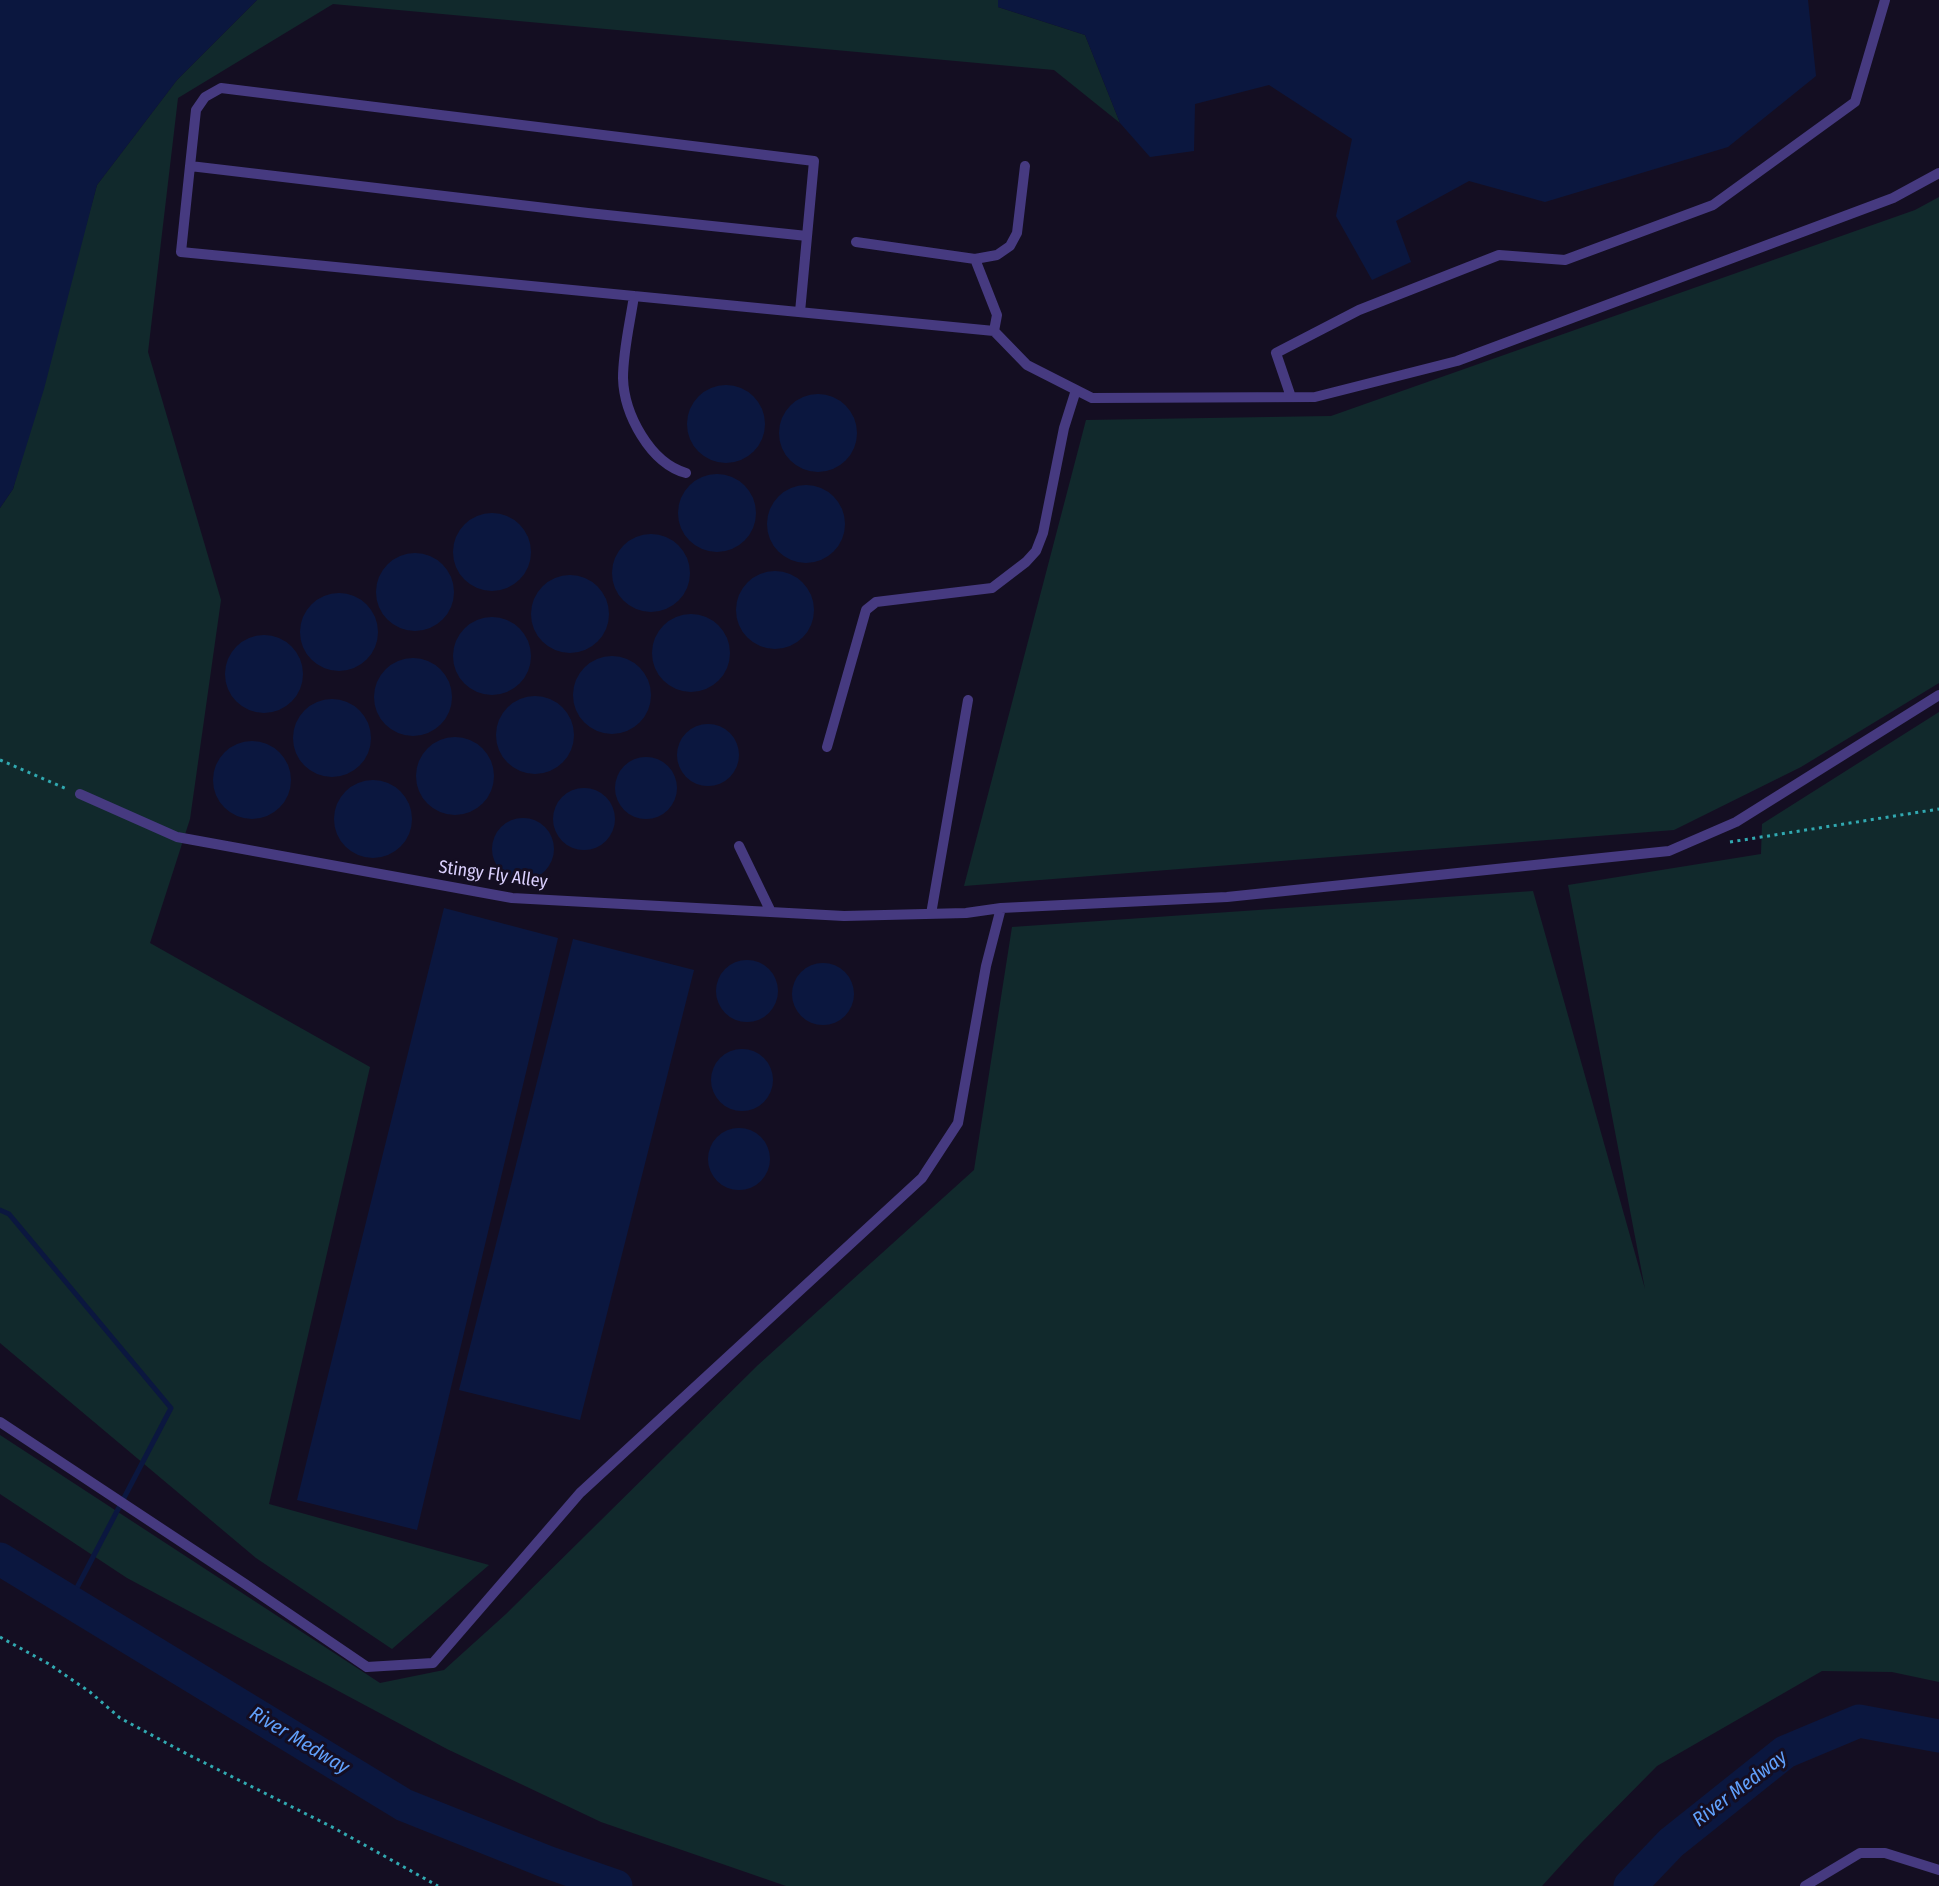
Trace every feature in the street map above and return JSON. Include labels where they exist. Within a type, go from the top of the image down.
[{"type":"lane","points":[[1291,397],[1276,354],[1359,310],[1499,255],[1565,260],[1713,205],[1855,102],[1886,0]]},
{"type":"lane","points":[[800,312],[814,161],[221,88],[205,97],[196,110],[181,252],[994,331],[1027,365],[1092,398],[1315,397],[1456,361],[1893,198],[1939,173]]},
{"type":"lane","points":[[190,166],[807,236]]},
{"type":"lane","points":[[856,242],[975,259],[997,255],[1010,246],[1017,233],[1024,166]]},
{"type":"lane","points":[[975,259],[997,315],[994,331]]},
{"type":"lane","points":[[634,296],[623,377],[624,393],[632,416],[648,444],[667,463],[686,473]]},
{"type":"lane","points":[[827,747],[866,610],[876,602],[992,588],[1026,562],[1036,551],[1043,533],[1064,428],[1076,390]]},
{"type":"lane","name":"Stingy Fly Alley","points":[[80,794],[177,837],[513,898],[844,916],[966,913],[1001,908],[1227,897],[1669,851],[1736,822],[1939,695]]},
{"type":"lane","points":[[931,914],[968,700]]},
{"type":"lane","points":[[740,846],[771,912]]},
{"type":"lane","points":[[0,1422],[367,1667],[433,1663],[580,1493],[922,1178],[958,1123],[986,966],[1001,908]]},
{"type":"lane","points":[[1804,1886],[1860,1853],[1885,1853],[1939,1870]]},
{"type":"path","points":[[0,760],[80,794]]},
{"type":"path","points":[[1728,842],[1939,809]]},
{"type":"path","points":[[0,1637],[49,1664],[90,1692],[120,1718],[334,1828],[438,1886]]},
{"type":"green space","points":[[257,0],[998,0],[998,7],[1085,35],[1120,123],[1054,70],[333,4],[178,98],[148,352],[221,600],[190,819],[150,943],[370,1067],[269,1504],[489,1565],[392,1649],[256,1558],[0,1343],[0,508],[13,489],[97,185],[177,80]]},
{"type":"green space","points":[[1939,197],[1939,683],[1801,767],[1674,830],[964,886],[1086,420],[1331,416],[1915,210]]},
{"type":"green space","points":[[1939,712],[1939,1682],[1892,1672],[1822,1671],[1657,1766],[1542,1886],[786,1886],[601,1822],[447,1749],[127,1578],[0,1494],[0,1435],[380,1683],[444,1670],[506,1614],[758,1365],[974,1170],[1012,927],[1533,891],[1645,1289],[1568,885],[1761,854],[1762,824]]},
{"type":"water","points":[[0,0],[257,0],[177,80],[97,185],[44,389],[13,489],[0,508]]},
{"type":"water","points":[[998,0],[1808,0],[1816,76],[1728,147],[1545,202],[1469,181],[1396,221],[1411,262],[1372,280],[1336,216],[1352,139],[1269,85],[1195,104],[1194,151],[1150,157],[1120,123],[1085,35],[998,7]]},
{"type":"water","points":[[726,385],[741,388],[754,396],[762,409],[765,424],[762,439],[754,452],[741,460],[726,463],[711,460],[698,452],[690,439],[687,424],[690,409],[698,396],[711,388]]},
{"type":"water","points":[[818,394],[833,397],[846,405],[854,418],[857,433],[854,448],[846,461],[833,469],[818,472],[803,469],[790,461],[782,448],[779,433],[782,418],[790,405],[803,397]]},
{"type":"water","points":[[717,474],[732,477],[745,485],[753,498],[756,513],[753,528],[745,541],[732,549],[717,552],[702,549],[689,541],[681,528],[678,513],[681,498],[689,485],[702,477]]},
{"type":"water","points":[[806,485],[821,488],[834,496],[842,509],[845,524],[842,539],[834,552],[821,560],[806,563],[791,560],[778,552],[770,539],[767,524],[770,509],[778,496],[791,488]]},
{"type":"water","points":[[492,513],[507,516],[520,524],[528,537],[531,552],[528,567],[520,580],[507,588],[492,591],[477,588],[464,580],[456,567],[453,552],[456,537],[464,524],[477,516]]},
{"type":"water","points":[[651,534],[666,537],[679,545],[687,558],[690,573],[687,588],[679,601],[666,609],[651,612],[636,609],[623,601],[615,588],[612,573],[615,558],[623,545],[636,537]]},
{"type":"water","points":[[415,553],[430,556],[443,564],[451,577],[454,592],[451,607],[443,620],[430,628],[415,631],[400,628],[387,620],[379,607],[376,592],[379,577],[387,564],[400,556]]},
{"type":"water","points":[[775,571],[790,574],[803,582],[811,595],[814,610],[811,625],[803,638],[790,646],[775,649],[760,646],[747,638],[739,625],[736,610],[739,595],[747,582],[760,574]]},
{"type":"water","points":[[570,575],[585,578],[598,586],[606,599],[609,614],[606,629],[598,642],[585,650],[570,653],[555,650],[542,642],[534,629],[531,614],[534,599],[542,586],[555,578]]},
{"type":"water","points":[[339,593],[354,596],[367,604],[375,617],[378,632],[375,647],[367,660],[354,668],[339,671],[324,668],[311,660],[303,647],[300,632],[303,617],[311,604],[324,596]]},
{"type":"water","points":[[691,614],[706,617],[719,625],[727,638],[730,653],[727,668],[719,681],[706,689],[691,692],[676,689],[663,681],[655,668],[652,653],[655,638],[663,625],[676,617]]},
{"type":"water","points":[[492,617],[507,620],[520,628],[528,641],[531,656],[528,671],[520,684],[507,692],[492,695],[477,692],[464,684],[456,671],[453,656],[456,641],[464,628],[477,620]]},
{"type":"water","points":[[264,635],[279,638],[292,646],[300,659],[303,674],[300,689],[292,702],[279,710],[264,713],[249,710],[236,702],[228,689],[225,674],[228,659],[236,646],[249,638]]},
{"type":"water","points":[[612,656],[627,659],[640,667],[648,680],[651,695],[648,710],[640,723],[627,731],[612,734],[597,731],[584,723],[576,710],[573,695],[576,680],[584,667],[597,659]]},
{"type":"water","points":[[413,658],[428,661],[441,669],[449,682],[452,697],[449,712],[441,725],[428,733],[413,736],[398,733],[385,725],[377,712],[374,697],[377,682],[385,669],[398,661]]},
{"type":"water","points":[[535,696],[550,699],[563,707],[571,720],[574,735],[571,750],[563,763],[550,771],[535,774],[520,771],[507,763],[499,750],[496,735],[499,720],[507,707],[520,699]]},
{"type":"water","points":[[332,699],[347,702],[360,710],[368,723],[371,738],[368,753],[360,766],[347,774],[332,777],[317,774],[304,766],[296,753],[293,738],[296,723],[304,710],[317,702]]},
{"type":"water","points":[[702,724],[714,724],[730,733],[737,743],[739,755],[737,767],[730,777],[714,786],[702,786],[691,781],[682,772],[677,761],[677,749],[682,738],[691,729]]},
{"type":"water","points":[[455,737],[470,740],[483,748],[491,761],[494,776],[491,791],[483,804],[470,812],[455,815],[440,812],[427,804],[419,791],[416,776],[419,761],[427,748],[440,740]]},
{"type":"water","points":[[252,741],[267,744],[280,752],[288,765],[291,780],[288,795],[280,808],[267,816],[252,819],[237,816],[224,808],[216,795],[213,780],[216,765],[224,752],[237,744]]},
{"type":"water","points":[[640,757],[652,757],[668,766],[675,776],[677,788],[675,800],[668,810],[652,819],[640,819],[629,814],[620,805],[615,794],[615,782],[620,771],[629,762]]},
{"type":"water","points":[[373,780],[388,783],[401,791],[409,804],[412,819],[409,834],[401,847],[388,855],[373,858],[358,855],[345,847],[337,834],[334,819],[337,804],[345,791],[358,783]]},
{"type":"water","points":[[578,788],[590,788],[606,797],[613,807],[615,819],[613,831],[606,841],[590,850],[578,850],[567,845],[558,836],[553,825],[553,813],[558,802],[567,793]]},
{"type":"water","points":[[517,818],[529,818],[545,827],[552,837],[554,849],[552,861],[545,871],[529,880],[517,880],[506,875],[497,866],[492,855],[492,843],[497,832],[506,823]]},
{"type":"water","points":[[444,908],[558,938],[417,1530],[297,1500]]},
{"type":"water","points":[[573,939],[694,970],[580,1420],[459,1390]]},
{"type":"water","points":[[741,960],[753,960],[769,969],[776,979],[778,991],[776,1003],[769,1013],[753,1022],[741,1022],[730,1017],[721,1008],[716,997],[716,985],[721,974],[730,965]]},
{"type":"water","points":[[817,963],[829,963],[845,972],[852,982],[854,994],[852,1006],[845,1016],[829,1025],[817,1025],[806,1020],[797,1011],[792,1000],[792,988],[797,977],[806,968]]},
{"type":"water","points":[[736,1049],[748,1049],[764,1058],[771,1068],[773,1080],[771,1092],[764,1102],[748,1111],[736,1111],[725,1106],[716,1097],[711,1086],[711,1074],[716,1063],[725,1054]]},
{"type":"water","points":[[733,1128],[745,1128],[761,1137],[768,1147],[770,1159],[768,1171],[761,1181],[745,1190],[733,1190],[722,1185],[713,1176],[708,1165],[708,1153],[713,1142],[722,1133]]},
{"type":"waterway","points":[[0,1210],[9,1214],[171,1408],[70,1601]]},
{"type":"waterway","name":"River Medway","points":[[0,1559],[404,1805],[547,1862],[616,1886]]},
{"type":"waterway","name":"River Medway","points":[[1630,1886],[1671,1843],[1785,1752],[1859,1721],[1939,1736]]}]
